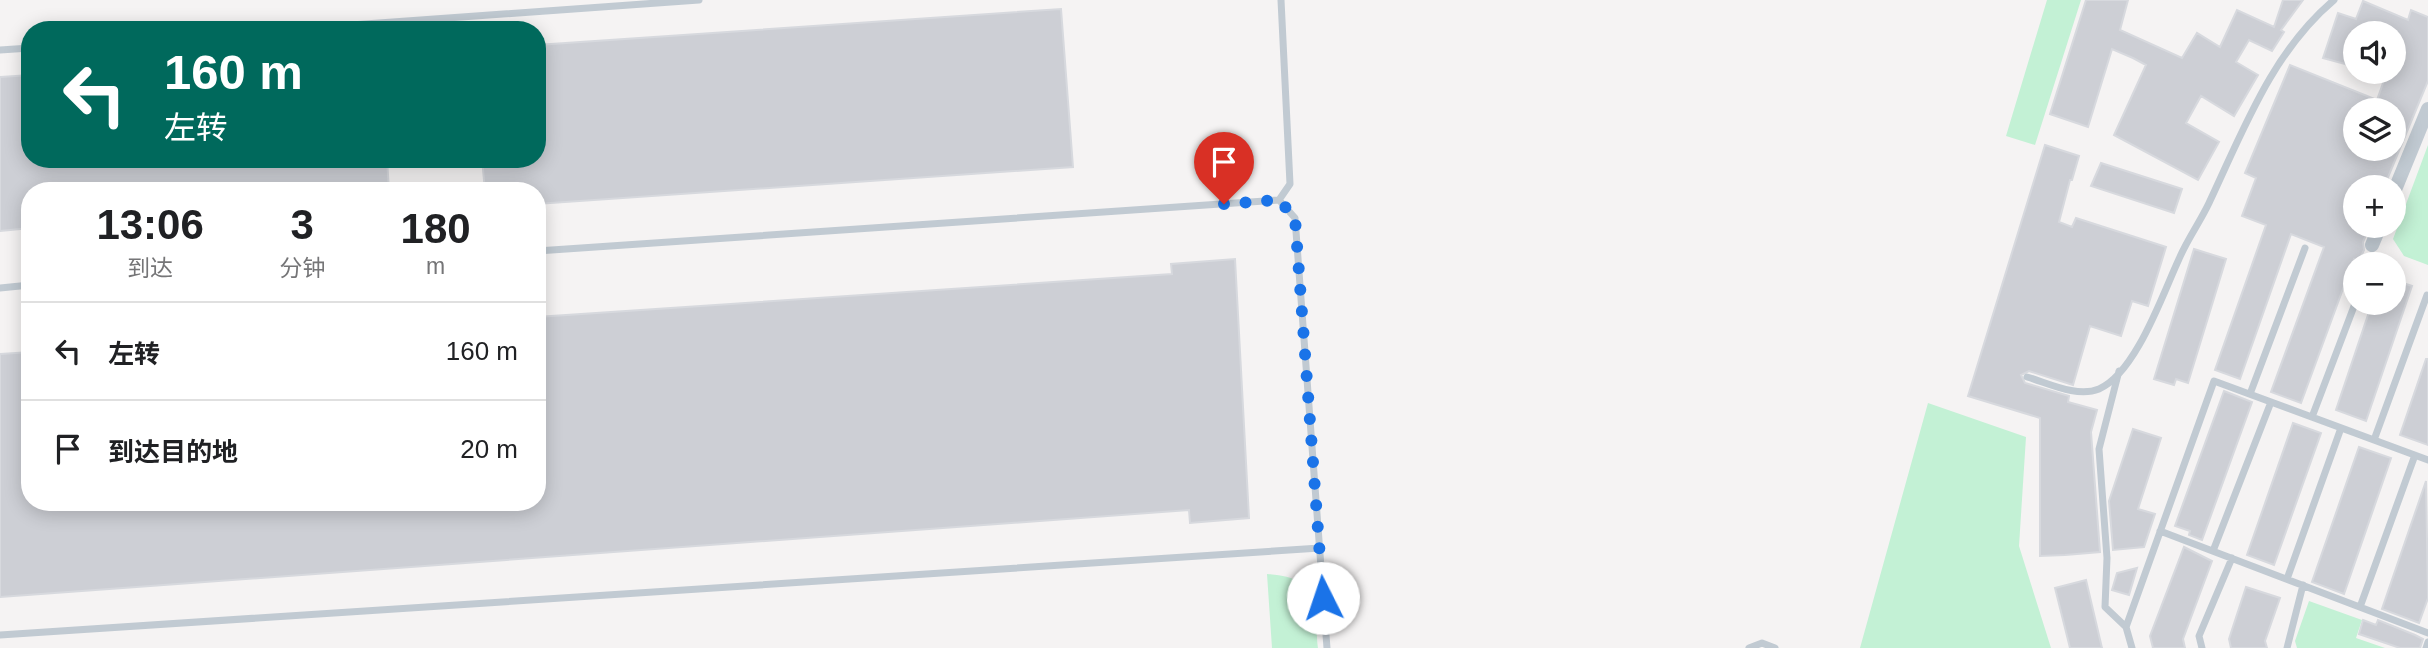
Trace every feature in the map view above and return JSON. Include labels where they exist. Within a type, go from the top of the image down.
[{"type":"street","points":[[2401,175],[2428,109]]},
{"type":"street","points":[[2372,245],[2375,238]]},
{"type":"lane","points":[[407,21],[699,0]]},
{"type":"lane","points":[[1279,200],[1290,184],[1281,0]]},
{"type":"lane","points":[[2026,377],[2081,392],[2101,388],[2138,348],[2157,313],[2180,256],[2200,223],[2255,106],[2281,60],[2304,29],[2334,0]]},
{"type":"lane","points":[[0,50],[21,49]]},
{"type":"lane","points":[[546,250],[1279,200]]},
{"type":"lane","points":[[1279,200],[1295,218],[1327,648]]},
{"type":"lane","points":[[2250,394],[2305,248]]},
{"type":"lane","points":[[0,288],[21,286]]},
{"type":"lane","points":[[2374,440],[2427,295]]},
{"type":"lane","points":[[2312,417],[2351,315]]},
{"type":"lane","points":[[2119,370],[2099,449],[2107,558],[2105,607],[2126,627],[2132,648]]},
{"type":"lane","points":[[2126,627],[2214,381],[2428,460]]},
{"type":"lane","points":[[2213,551],[2272,402]]},
{"type":"lane","points":[[2287,579],[2341,428]]},
{"type":"lane","points":[[2360,607],[2415,455]]},
{"type":"lane","points":[[2160,531],[2428,633]]},
{"type":"lane","points":[[0,635],[1320,548]]},
{"type":"lane","points":[[2202,648],[2199,636],[2232,558]]},
{"type":"lane","points":[[2287,648],[2303,585]]},
{"type":"lane","points":[[2426,648],[2428,642]]},
{"type":"lane","points":[[1749,648],[1762,643],[1775,648]]},
{"type":"green space","points":[[2047,0],[2081,0],[2035,145],[2006,136]]},
{"type":"green space","points":[[2428,145],[2428,265],[2406,257],[2406,252],[2401,252],[2393,239],[2406,238],[2406,204]]},
{"type":"green space","points":[[1928,403],[2026,437],[2019,546],[2051,648],[1860,648]]},
{"type":"green space","points":[[1267,574],[1297,580],[1306,587],[1314,606],[1318,648],[1272,648]]},
{"type":"green space","points":[[2309,601],[2362,620],[2356,638],[2385,648],[2297,648],[2295,641]]},
{"type":"building","points":[[2086,0],[2128,0],[2120,30],[2182,58],[2197,33],[2220,47],[2237,10],[2274,27],[2283,0],[2303,0],[2281,30],[2284,32],[2272,51],[2249,40],[2236,62],[2258,75],[2234,116],[2201,96],[2186,123],[2219,142],[2198,180],[2114,135],[2146,65],[2133,58],[2112,49],[2088,127],[2050,114]]},
{"type":"building","points":[[2363,1],[2408,20],[2411,10],[2428,17],[2428,81],[2406,134],[2406,98],[2378,98],[2383,84],[2406,84],[2406,21],[2343,21],[2343,63],[2323,58],[2338,13],[2356,19]]},
{"type":"building","points":[[1061,9],[1073,167],[546,203],[546,182],[484,182],[483,168],[546,168],[546,44]]},
{"type":"building","points":[[2290,65],[2372,98],[2343,98],[2343,161],[2395,161],[2389,175],[2343,175],[2343,238],[2365,238],[2364,250],[2343,252],[2343,289],[2301,403],[2271,392],[2324,247],[2291,234],[2240,379],[2215,370],[2266,225],[2242,216],[2256,178],[2245,173]]},
{"type":"building","points":[[21,76],[21,168],[388,168],[388,182],[21,182],[21,229],[0,231],[0,77]]},
{"type":"building","points":[[2045,145],[2079,156],[2059,222],[2072,227],[2076,218],[2166,247],[2148,306],[2132,301],[2121,336],[2090,326],[2073,385],[2029,371],[2021,375],[2025,383],[2069,396],[2068,402],[2097,410],[2091,432],[2100,552],[2040,556],[2040,418],[1968,396]]},
{"type":"building","points":[[2101,163],[2182,189],[2174,213],[2091,186]]},
{"type":"building","points":[[2194,249],[2226,259],[2188,383],[2176,379],[2174,385],[2154,379]]},
{"type":"building","points":[[1235,259],[1249,518],[1190,523],[1189,510],[0,597],[0,354],[21,353],[21,511],[546,511],[546,316],[1172,274],[1171,264]]},
{"type":"building","points":[[2406,284],[2412,286],[2406,304]]},
{"type":"building","points":[[2368,315],[2402,315],[2366,421],[2336,410]]},
{"type":"building","points":[[2428,359],[2428,445],[2400,435]]},
{"type":"building","points":[[2224,391],[2252,402],[2202,540],[2189,535],[2190,531],[2175,526]]},
{"type":"building","points":[[2293,423],[2321,433],[2274,565],[2247,555]]},
{"type":"building","points":[[2133,429],[2161,438],[2138,509],[2155,514],[2144,547],[2113,550],[2109,501]]},
{"type":"building","points":[[2359,447],[2391,458],[2344,594],[2312,582]]},
{"type":"building","points":[[2426,481],[2428,598],[2419,623],[2382,609]]},
{"type":"building","points":[[2184,547],[2212,561],[2183,639],[2185,648],[2153,648],[2150,636]]},
{"type":"building","points":[[2137,568],[2129,595],[2112,590],[2117,573]]},
{"type":"building","points":[[2086,580],[2102,648],[2070,648],[2055,588]]},
{"type":"building","points":[[2246,587],[2280,598],[2265,641],[2267,648],[2231,648],[2229,639]]},
{"type":"building","points":[[2363,620],[2376,625],[2378,620],[2415,635],[2423,639],[2420,648],[2400,648],[2359,634]]},
{"type":"route","points":[[1224,204],[1279,200],[1295,218],[1323,598]]}]
